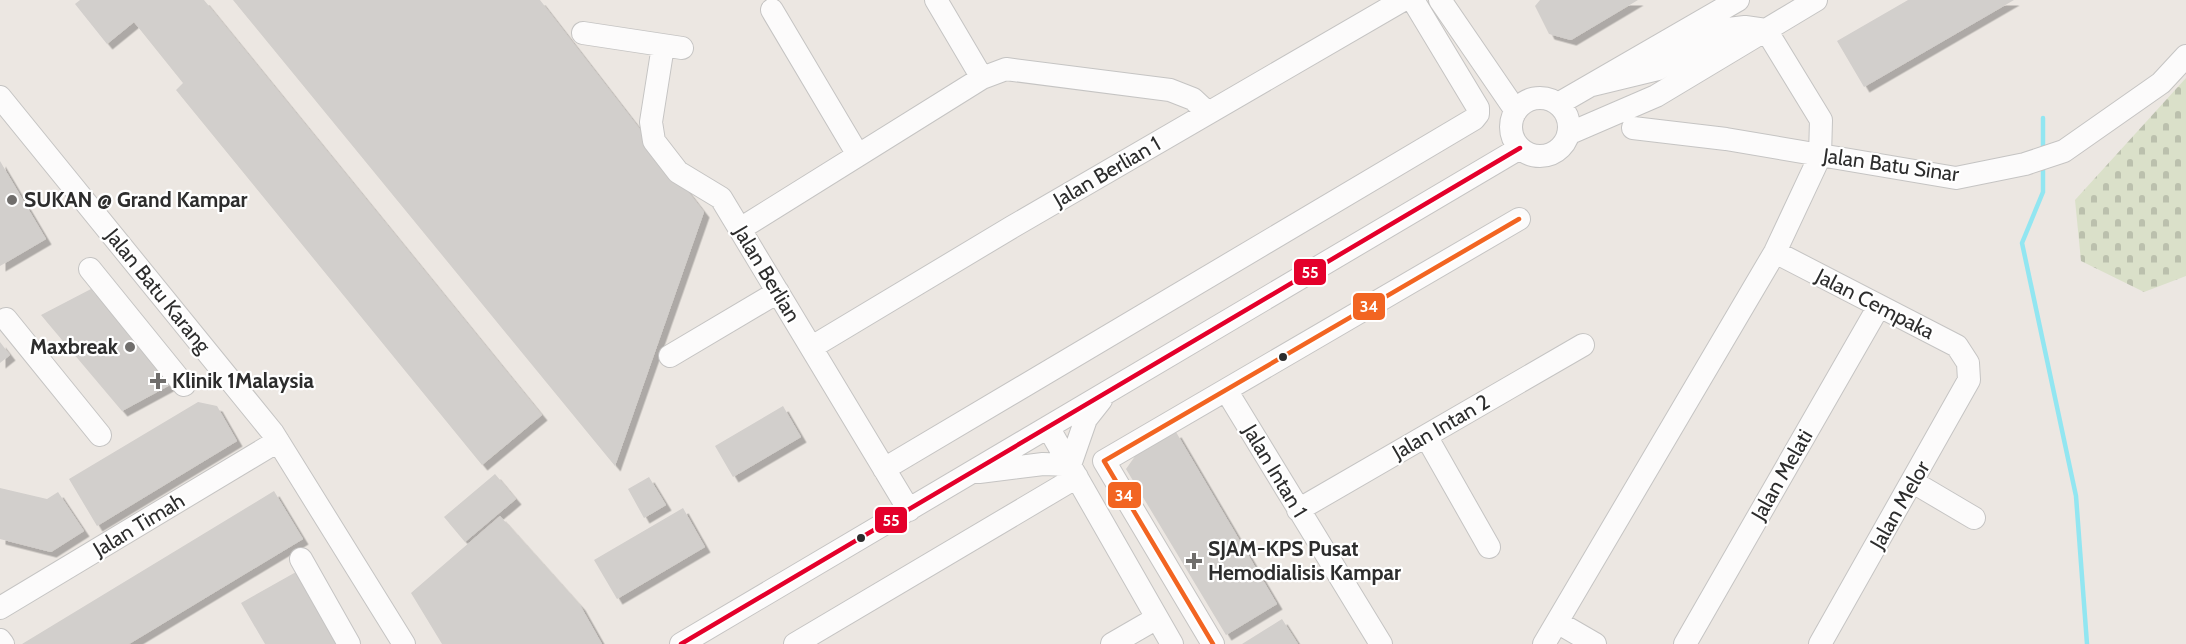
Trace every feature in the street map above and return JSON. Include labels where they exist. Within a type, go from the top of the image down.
[{"type":"street","points":[[936,0],[982,78]]},
{"type":"street","name":"Jalan Berlian 1","points":[[812,347],[1012,227],[1403,0]]},
{"type":"street","points":[[884,469],[1474,119],[1478,114],[1478,108],[1413,0]]},
{"type":"street","points":[[1440,0],[1516,111]]},
{"type":"street","points":[[1558,104],[1738,0]]},
{"type":"street","points":[[1568,134],[1656,96],[1816,0]]},
{"type":"street","points":[[772,10],[858,155]]},
{"type":"street","points":[[1592,85],[1658,69],[1728,29],[1745,27],[1766,30]]},
{"type":"street","points":[[1544,644],[1775,252],[1820,156],[1821,120],[1766,30]]},
{"type":"street","name":"Jalan Berlian","points":[[583,33],[673,47],[651,122],[654,141],[678,172],[721,198],[909,510]]},
{"type":"street","name":"Jalan Batu Sinar","points":[[1633,128],[1726,139],[1956,178],[2025,164],[2064,151],[2161,83],[2186,56]]},
{"type":"street","points":[[740,229],[982,78],[1006,69],[1170,90],[1193,99],[1208,113]]},
{"type":"street","name":"Jalan Batu Karang","points":[[0,97],[278,441],[404,644]]},
{"type":"street","points":[[1540,98],[1558,104],[1567,117],[1568,134],[1564,143],[1548,155],[1538,156],[1520,148],[1515,141],[1511,126],[1516,111],[1522,104],[1540,98]]},
{"type":"street","points":[[681,644],[1520,148]]},
{"type":"street","points":[[1212,644],[1104,461],[1519,219]]},
{"type":"street","name":"Jalan Cempaka","points":[[1775,252],[1957,346],[1968,363]]},
{"type":"street","points":[[90,270],[184,385]]},
{"type":"street","points":[[670,356],[778,292]]},
{"type":"street","name":"Jalan Melati","points":[[1685,644],[1879,306]]},
{"type":"street","points":[[6,319],[100,435]]},
{"type":"street","name":"Jalan Intan 2","points":[[1298,510],[1583,345]]},
{"type":"street","name":"Jalan Melor","points":[[1820,644],[1969,380],[1968,363]]},
{"type":"street","name":"Jalan Intan 1","points":[[1226,390],[1381,644]]},
{"type":"street","points":[[795,644],[1073,471],[1086,419],[1108,392]]},
{"type":"street","points":[[1048,427],[1172,644]]},
{"type":"street","points":[[1426,436],[1489,547]]},
{"type":"street","name":"Jalan Timah","points":[[0,608],[278,441]]},
{"type":"street","points":[[969,474],[1043,464],[1073,471]]},
{"type":"street","points":[[1913,482],[1974,518]]},
{"type":"street","points":[[301,559],[349,644]]},
{"type":"street","points":[[1112,644],[1157,618]]},
{"type":"street","points":[[1557,622],[1595,644]]},
{"type":"street","points":[[0,640],[3,644]]},
{"type":"green space","points":[[2186,78],[2186,276],[2144,292],[2081,261],[2075,200]]},
{"type":"building","points":[[80,0],[204,0],[542,415],[482,465],[176,90],[183,83],[134,22],[107,44],[75,4]]},
{"type":"building","points":[[233,0],[540,0],[704,212],[615,466]]},
{"type":"building","points":[[1540,0],[1638,0],[1571,40],[1549,34],[1535,6]]},
{"type":"building","points":[[1908,0],[2014,0],[1864,87],[1837,41]]},
{"type":"building","name":"SUKAN @ Grand Kampar","points":[[0,161],[46,239],[0,266]]},
{"type":"building","points":[[91,289],[170,385],[122,411],[41,315]]},
{"type":"building","points":[[0,342],[10,355],[0,363]]},
{"type":"building","points":[[198,402],[217,406],[237,441],[97,526],[69,479]]},
{"type":"building","points":[[783,406],[801,437],[733,477],[715,446]]},
{"type":"building","points":[[1176,432],[1277,604],[1226,635],[1126,469],[1138,452]]},
{"type":"building","points":[[495,474],[516,499],[465,542],[444,517]]},
{"type":"building","points":[[649,477],[666,505],[644,518],[628,489]]},
{"type":"building","points":[[0,488],[47,499],[58,492],[84,531],[51,552],[0,539]]},
{"type":"building","points":[[274,491],[303,539],[129,644],[22,644]]},
{"type":"building","points":[[683,508],[705,547],[617,599],[594,560]]},
{"type":"building","points":[[500,516],[580,605],[602,644],[442,644],[411,593]]},
{"type":"building","points":[[296,572],[337,644],[265,644],[241,603]]},
{"type":"building","points":[[1282,619],[1298,644],[1242,644]]},
{"type":"waterway","points":[[2043,118],[2043,151]]},
{"type":"waterway","points":[[2043,165],[2043,192],[2022,243],[2076,496],[2087,644]]},
{"type":"transit line","name":"55","points":[[681,644],[1520,148]]},
{"type":"transit line","name":"34","points":[[1213,644],[1104,461],[1519,219]]},
{"type":"place","name":"SUKAN @ Grand Kampar","points":[[12,200]]},
{"type":"place","name":"Maxbreak","points":[[130,347]]},
{"type":"place","name":"Klinik 1Malaysia","points":[[158,381]]},
{"type":"place","name":"SJAM-KPS Pusat Hemodialisis Kampar","points":[[1194,561]]}]
